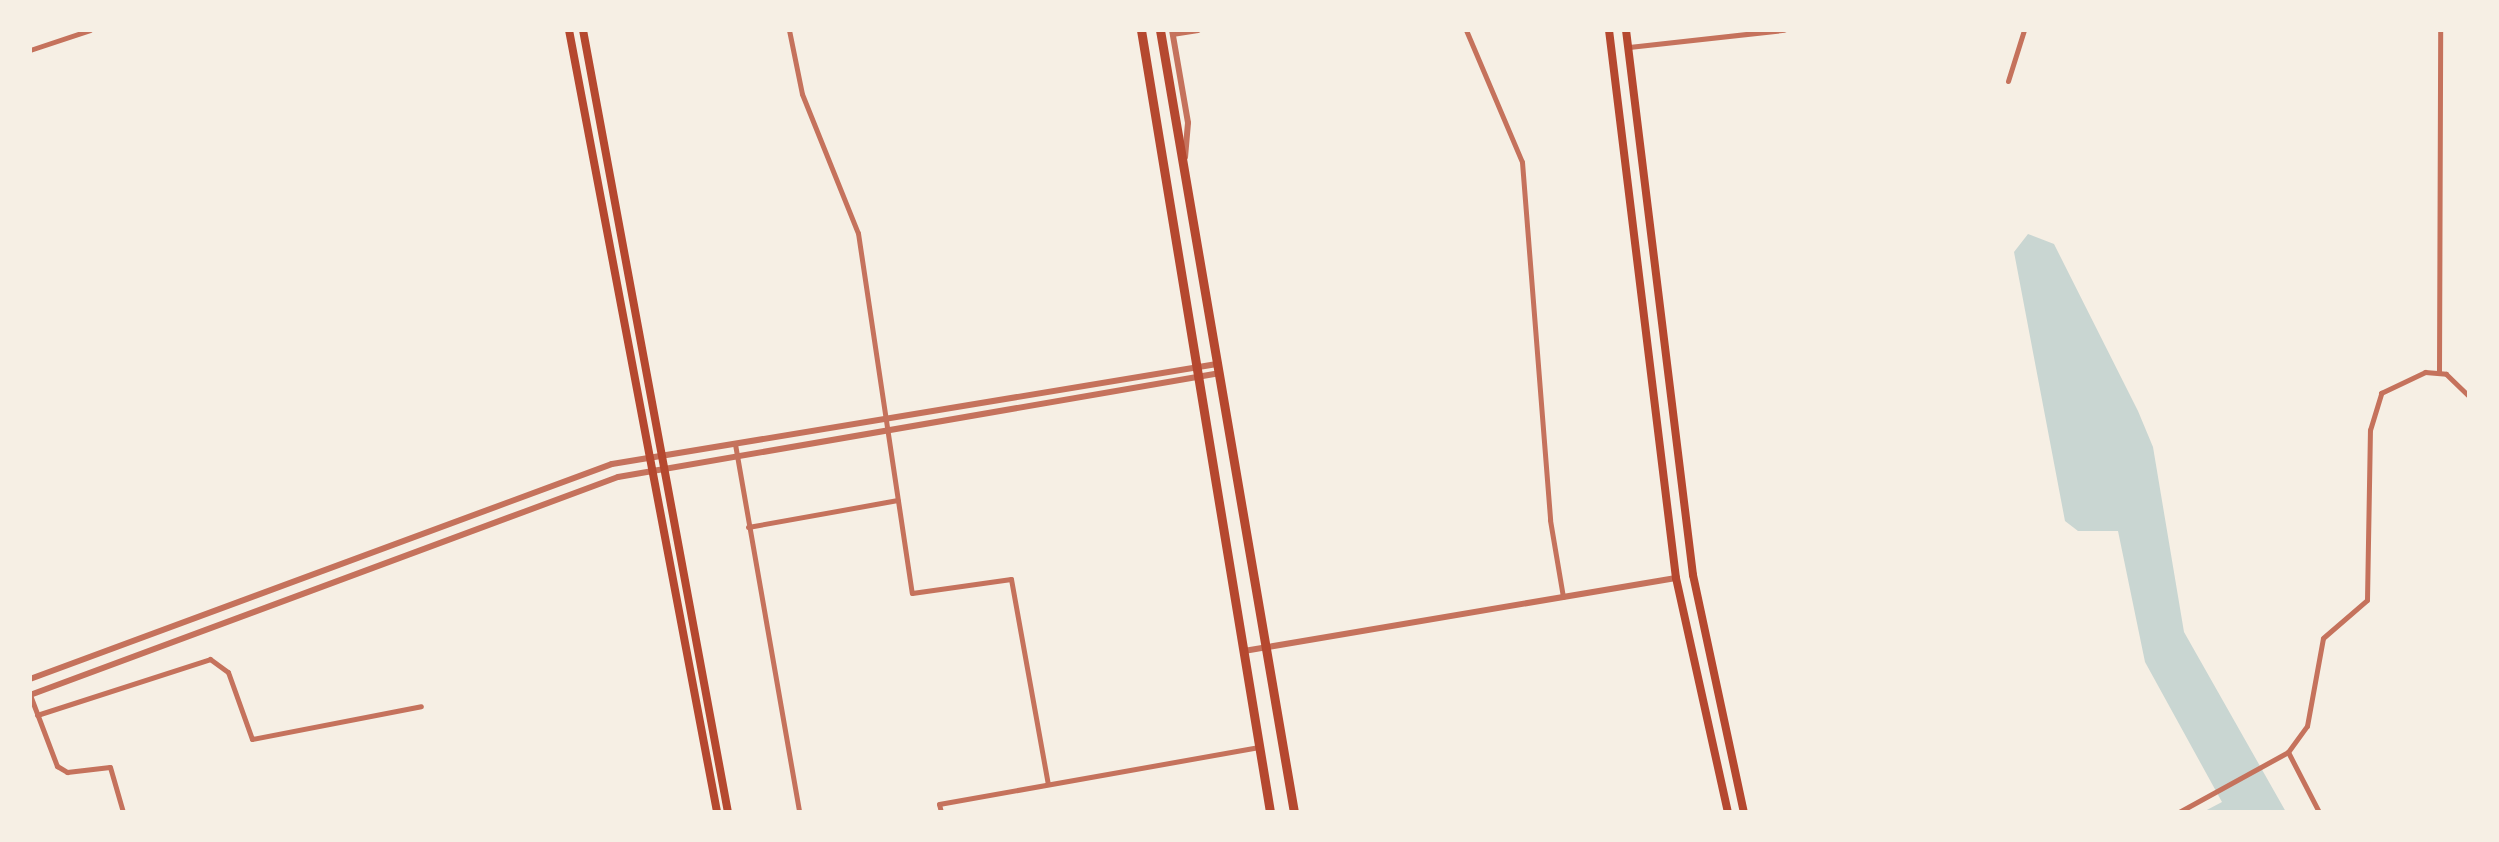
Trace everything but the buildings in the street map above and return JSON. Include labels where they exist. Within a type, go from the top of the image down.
[{"type":"main road","points":[[569,30],[656,454]]},
{"type":"main road","points":[[583,30],[717,812]]},
{"type":"main road","points":[[1138,30],[1270,812]]},
{"type":"main road","points":[[1609,30],[1676,578],[1728,812]]},
{"type":"main road","points":[[1626,30],[1693,575],[1744,812]]},
{"type":"main road","points":[[1166,33],[1294,812]]},
{"type":"main road","points":[[658,468],[728,812]]},
{"type":"street","points":[[30,50],[90,30]]},
{"type":"street","points":[[789,30],[802,94],[858,233],[912,594],[1011,580],[1048,784]]},
{"type":"street","points":[[1166,33],[1198,30]]},
{"type":"street","points":[[1466,30],[1522,162],[1550,520],[1563,597]]},
{"type":"street","points":[[1629,47],[1784,30]]},
{"type":"street","points":[[2008,81],[2024,30]]},
{"type":"street","points":[[2440,30],[2440,374]]},
{"type":"street","points":[[124,812],[110,767],[67,772],[57,766],[30,695],[540,504],[658,468],[1220,368]]},
{"type":"street","points":[[30,679],[539,490],[656,454],[1197,372]]},
{"type":"street","points":[[2179,812],[2288,752],[2307,726],[2323,638],[2367,600],[2370,430],[2380,392],[2425,372],[2440,374],[2469,396]]},
{"type":"street","points":[[734,444],[799,812]]},
{"type":"street","points":[[748,526],[898,500]]},
{"type":"street","points":[[1244,651],[1676,578]]},
{"type":"street","points":[[37,714],[210,659],[228,672],[252,739],[421,706]]},
{"type":"street","points":[[941,812],[939,804],[1259,746]]},
{"type":"street","points":[[2288,752],[2319,812]]},
{"type":"shaded area","points":[[2028,234],[2054,244],[2138,411],[2153,447],[2184,632],[2286,812],[2203,812],[2222,802],[2145,662],[2118,531],[2078,531],[2065,521],[2014,252]]}]
